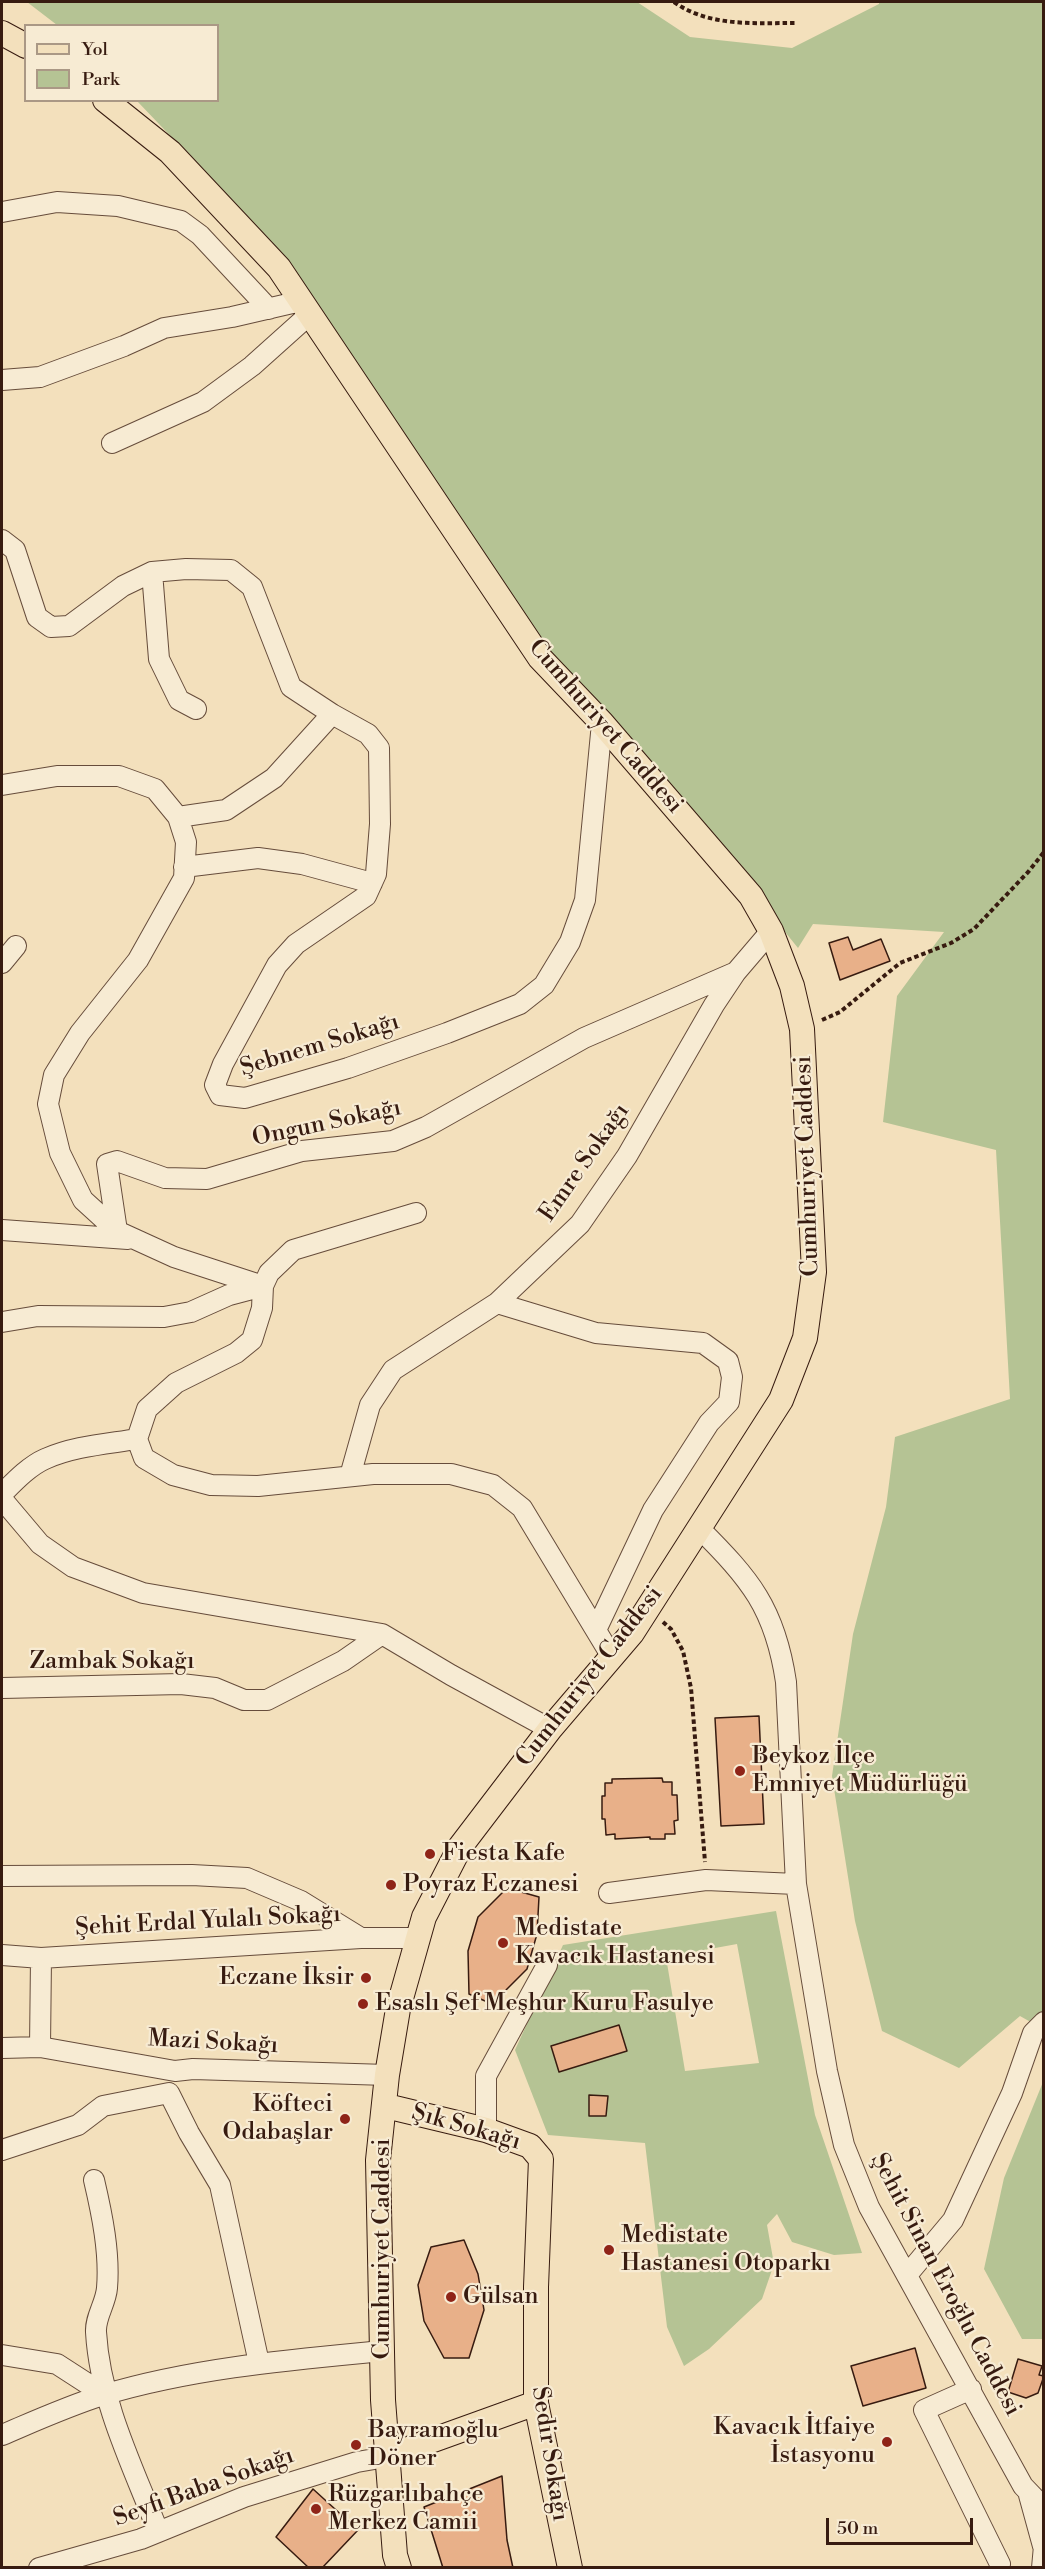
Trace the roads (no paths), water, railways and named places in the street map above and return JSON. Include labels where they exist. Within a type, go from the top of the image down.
[{"type":"main road","points":[[2,33],[24,45]]},
{"type":"main road","name":"Cumhuriyet Caddesi","points":[[108,102],[171,152],[279,268],[540,658],[602,723],[751,896],[771,931],[792,986],[802,1029],[814,1272],[805,1338],[781,1400],[647,1609],[612,1657],[550,1729],[460,1847],[424,1917],[398,2009],[387,2074],[386,2106],[378,2160],[386,2457],[394,2563]]},
{"type":"main road","name":"Şık Sokağı","points":[[386,2106],[486,2130],[530,2146],[540,2159]]},
{"type":"main road","name":"Sedir Sokağı","points":[[540,2159],[536,2287],[536,2403],[570,2568]]},
{"type":"main road","points":[[386,2457],[536,2403]]},
{"type":"street","points":[[2,212],[57,202],[118,206],[181,221],[200,235],[268,309]]},
{"type":"street","points":[[2,380],[40,377],[124,346],[164,328],[268,309],[306,308]]},
{"type":"street","points":[[112,443],[202,402],[252,366],[306,308]]},
{"type":"street","name":"Şebnem Sokağı","points":[[2,540],[15,550],[37,617],[51,627],[69,626],[123,586],[152,572],[186,569],[231,570],[252,587],[291,687],[368,734],[379,748],[380,824],[376,874],[372,883],[366,896],[296,944],[277,965],[223,1064],[216,1085],[220,1095],[245,1098],[348,1068],[520,1004],[544,985],[570,942],[585,900],[602,723]]},
{"type":"street","points":[[152,572],[159,658],[179,700],[196,710]]},
{"type":"street","points":[[178,818],[226,810],[274,777],[332,714]]},
{"type":"street","points":[[2,785],[57,776],[119,776],[155,789],[178,818],[186,842],[184,878],[138,960],[80,1033],[54,1075],[48,1104],[60,1153],[83,1200],[125,1235],[174,1257],[263,1286]]},
{"type":"street","points":[[184,867],[258,858],[302,864],[372,883]]},
{"type":"street","name":"Emre Sokağı","points":[[350,1476],[370,1405],[393,1370],[497,1303],[580,1224],[627,1156],[714,1005],[736,972],[771,931]]},
{"type":"street","points":[[2,963],[16,946]]},
{"type":"street","name":"Ongun Sokağı","points":[[125,1235],[107,1164],[117,1161],[165,1178],[207,1179],[302,1151],[393,1141],[426,1127],[584,1038],[736,972]]},
{"type":"street","points":[[416,1213],[293,1250],[269,1273],[263,1286],[262,1308],[252,1340],[236,1353],[176,1383],[147,1409],[137,1439],[144,1458],[173,1475],[211,1485],[258,1486],[373,1474],[451,1474],[493,1485],[522,1508],[612,1657]]},
{"type":"street","points":[[2,1230],[59,1235],[125,1235]]},
{"type":"street","points":[[2,1322],[38,1316],[164,1317],[191,1312],[230,1296],[263,1286]]},
{"type":"street","points":[[497,1303],[596,1333],[702,1343],[728,1361],[732,1377],[729,1402],[709,1424],[653,1510],[596,1630]]},
{"type":"street","points":[[137,1439],[74,1449],[44,1460],[18,1478],[2,1497],[40,1544],[73,1567],[143,1593],[382,1634],[550,1729]]},
{"type":"street","name":"Şehit Sinan Eroğlu Caddesi","points":[[699,1528],[748,1580],[767,1611],[782,1655],[786,1682],[796,1884],[827,2071],[841,2134],[869,2207],[970,2389],[1036,2501],[1043,2546],[1042,2568]]},
{"type":"street","name":"Zambak Sokağı","points":[[2,1688],[181,1684],[214,1688],[244,1700],[267,1700],[342,1662],[382,1634]]},
{"type":"street","points":[[2,1876],[192,1875],[247,1878],[301,1901],[361,1938]]},
{"type":"street","points":[[609,1893],[706,1880],[796,1884]]},
{"type":"street","name":"Şehit Erdal Yulalı Sokağı","points":[[2,1955],[41,1958],[361,1938],[418,1938]]},
{"type":"street","points":[[40,2048],[41,1958]]},
{"type":"street","points":[[486,2130],[486,2076],[547,1965]]},
{"type":"street","points":[[907,2276],[953,2220],[1012,2093],[1033,2033],[1044,2022]]},
{"type":"street","name":"Mazi Sokağı","points":[[2,2048],[40,2048],[175,2071],[193,2069],[387,2074]]},
{"type":"street","points":[[175,2071],[170,2093],[189,2133],[220,2185],[260,2363]]},
{"type":"street","points":[[2,2150],[78,2125],[104,2106],[170,2093]]},
{"type":"street","points":[[94,2180],[101,2208],[107,2260],[107,2291],[95,2330],[105,2394],[158,2531]]},
{"type":"street","points":[[2,2435],[105,2394],[183,2375],[260,2363],[382,2351]]},
{"type":"street","points":[[2,2355],[57,2364],[105,2394]]},
{"type":"street","points":[[970,2389],[924,2410],[1000,2564]]},
{"type":"street","name":"Seyfi Baba Sokağı","points":[[44,2567],[132,2542],[244,2497],[357,2462],[386,2457]]},
{"type":"place","name":"Beykoz İlçe Emniyet Müdürlüğü","points":[[740,1771]]},
{"type":"place","name":"Fiesta Kafe","points":[[430,1854]]},
{"type":"place","name":"Poyraz Eczanesi","points":[[391,1885]]},
{"type":"place","name":"Medistate Kavacık Hastanesi","points":[[503,1943]]},
{"type":"place","name":"Eczane İksir","points":[[366,1978]]},
{"type":"place","name":"Esaslı Şef Meşhur Kuru Fasulye","points":[[363,2004]]},
{"type":"place","name":"Köfteci Odabaşlar","points":[[345,2119]]},
{"type":"place","name":"Medistate Hastanesi Otoparkı","points":[[609,2250]]},
{"type":"place","name":"Gülsan","points":[[451,2297]]},
{"type":"place","name":"Kavacık İtfaiye İstasyonu","points":[[887,2442]]},
{"type":"place","name":"Bayramoğlu Döner","points":[[356,2445]]},
{"type":"place","name":"Rüzgarlıbahçe Merkez Camii","points":[[316,2509]]}]
